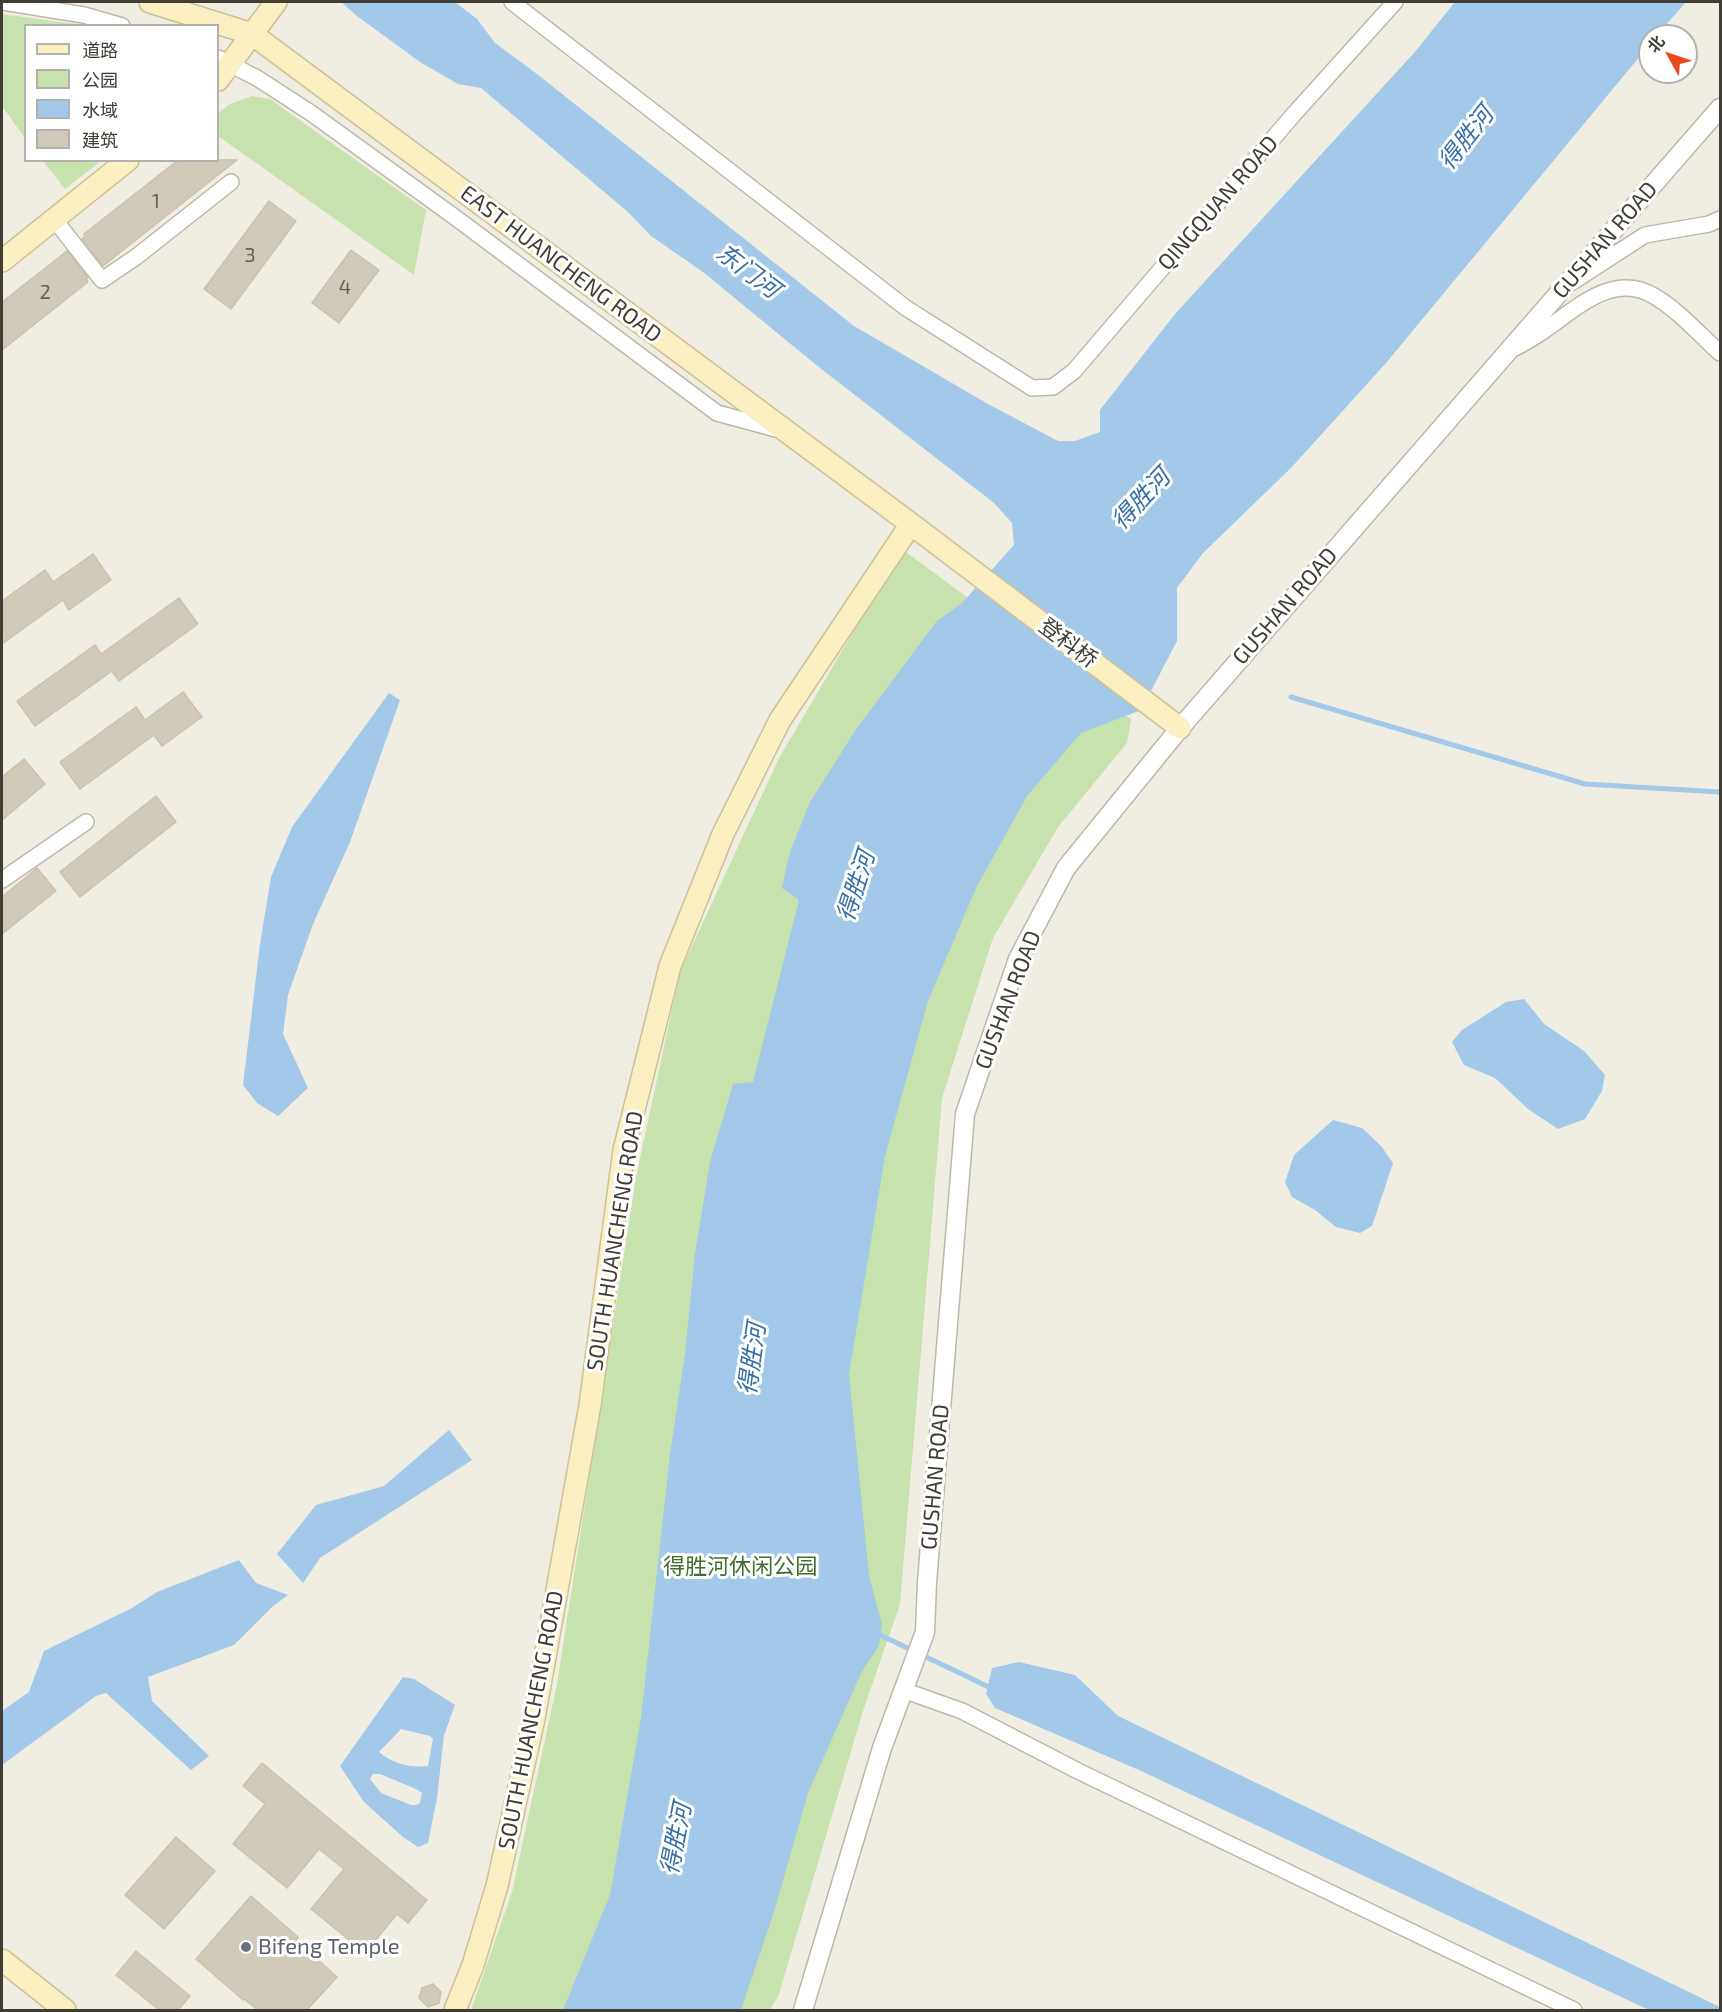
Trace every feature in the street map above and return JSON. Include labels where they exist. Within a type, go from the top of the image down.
[{"type":"main road","name":"EAST HUANCHENG ROAD","points":[[150,2],[252,34],[956,558]]},
{"type":"main road","points":[[222,67],[252,34],[276,2]]},
{"type":"main road","points":[[2,261],[125,162]]},
{"type":"main road","name":"SOUTH HUANCHENG ROAD","points":[[455,2010],[473,1965],[497,1886],[534,1719],[591,1405],[624,1150],[670,966],[723,834],[780,720],[911,524]]},
{"type":"main road","name":"登科桥","points":[[956,558],[1179,728]]},
{"type":"main road","points":[[2,1960],[65,2010]]},
{"type":"street","points":[[3,2],[84,15],[115,24]]},
{"type":"street","name":"QINGQUAN ROAD","points":[[512,2],[906,308],[1032,387],[1053,387],[1074,371],[1294,114],[1395,2]]},
{"type":"street","points":[[222,67],[257,78],[311,113],[717,413],[787,431]]},
{"type":"street","name":"GUSHAN ROAD","points":[[803,2010],[882,1748],[925,1632],[927,1582],[965,1114],[1018,959],[1066,868],[1179,728],[1720,108]]},
{"type":"street","points":[[54,219],[102,280],[136,257],[231,183]]},
{"type":"street","points":[[1560,291],[1645,235],[1700,226],[1720,219]]},
{"type":"street","points":[[1507,353],[1540,334],[1589,298],[1623,288],[1651,294],[1662,301],[1720,353]]},
{"type":"street","points":[[2,880],[86,822]]},
{"type":"street","points":[[903,1690],[962,1711],[1089,1776],[1574,2010]]},
{"type":"green space","points":[[2,14],[75,24],[24,24],[24,137],[2,106]]},
{"type":"green space","points":[[252,96],[270,99],[426,210],[414,275],[219,137],[219,112],[230,104]]},
{"type":"green space","points":[[44,162],[100,162],[65,189]]},
{"type":"green space","name":"得胜河休闲公园","points":[[902,549],[1131,719],[1127,743],[1058,827],[993,938],[942,1098],[900,1604],[863,1711],[779,1994],[770,2010],[471,2010],[512,1892],[557,1684],[636,1177],[680,972],[779,758]]},
{"type":"water","points":[[341,2],[455,2],[477,19],[495,43],[854,326],[988,404],[1058,441],[1075,441],[1100,432],[1100,410],[1175,314],[1414,53],[1455,2],[1686,2],[1667,24],[1638,24],[1638,58],[1386,363],[1291,468],[1203,553],[1177,588],[1177,641],[1141,710],[1081,733],[1027,796],[976,888],[928,1001],[885,1156],[849,1374],[869,1576],[882,1624],[879,1646],[862,1671],[808,1793],[774,1912],[741,2010],[563,2010],[610,1895],[641,1718],[670,1454],[685,1354],[695,1254],[710,1162],[733,1084],[753,1082],[799,900],[782,888],[789,855],[810,802],[855,731],[936,622],[962,603],[1014,545],[1012,523],[994,503],[815,364],[703,272],[651,236],[628,212],[481,88],[458,84],[420,62]]},
{"type":"water","points":[[389,693],[400,700],[350,842],[313,924],[288,995],[283,1034],[308,1088],[278,1116],[257,1103],[243,1085],[260,944],[271,877],[292,827]]},
{"type":"water","points":[[1524,999],[1544,1024],[1584,1051],[1605,1075],[1602,1091],[1585,1119],[1558,1129],[1528,1109],[1495,1078],[1464,1065],[1452,1042],[1462,1030],[1506,1002]]},
{"type":"water","points":[[1333,1120],[1362,1128],[1381,1146],[1393,1163],[1372,1226],[1360,1233],[1336,1227],[1315,1210],[1292,1197],[1285,1182],[1294,1155]]},
{"type":"water","points":[[449,1430],[472,1460],[320,1558],[303,1583],[277,1554],[316,1505],[384,1486]]},
{"type":"water","points":[[239,1560],[256,1583],[288,1595],[272,1607],[234,1645],[148,1677],[152,1701],[209,1756],[191,1770],[106,1693],[96,1696],[2,1765],[2,1711],[29,1692],[44,1651],[132,1608],[157,1592]]},
{"type":"water","points":[[1019,1662],[1075,1675],[1118,1716],[1720,2007],[1720,2010],[1649,2010],[1139,1770],[995,1708],[986,1694],[992,1668]]},
{"type":"water","points":[[403,1677],[414,1679],[455,1705],[444,1735],[437,1798],[428,1843],[418,1847],[403,1837],[364,1802],[340,1766]],"holes":[[[401,1729],[430,1736],[433,1739],[428,1766],[402,1764],[390,1760],[379,1752]],[[373,1774],[380,1774],[416,1789],[422,1793],[420,1803],[411,1805],[381,1793],[370,1779]]]},
{"type":"building","points":[[237,160],[103,266],[82,239],[84,234],[175,162]]},
{"type":"building","points":[[269,201],[296,221],[231,309],[204,289]]},
{"type":"building","points":[[351,250],[379,270],[339,323],[312,303]]},
{"type":"building","points":[[67,251],[88,278],[86,279],[88,282],[2,350],[2,302]]},
{"type":"building","points":[[93,554],[111,580],[69,610],[63,600],[2,644],[2,601],[45,570],[53,582]]},
{"type":"building","points":[[179,598],[198,624],[119,681],[112,671],[35,726],[17,701],[95,645],[101,654]]},
{"type":"building","points":[[183,692],[202,717],[162,746],[154,735],[80,789],[60,762],[136,707],[145,720]]},
{"type":"building","points":[[24,759],[45,784],[2,820],[2,777]]},
{"type":"building","points":[[156,796],[176,822],[80,897],[60,872]]},
{"type":"building","points":[[37,868],[56,891],[2,934],[2,897]]},
{"type":"building","points":[[262,1763],[427,1900],[408,1923],[397,1914],[365,1953],[311,1909],[344,1869],[319,1849],[287,1888],[233,1844],[265,1804],[243,1786]]},
{"type":"building","points":[[176,1837],[215,1871],[164,1929],[125,1895]]},
{"type":"building","points":[[251,1896],[298,1937],[296,1940],[337,1977],[307,2010],[258,2010],[243,2000],[196,1959]]},
{"type":"building","points":[[136,1951],[190,1996],[178,2010],[159,2010],[116,1975]]},
{"type":"building","points":[[433,1984],[441,1992],[439,2003],[428,2007],[419,1998],[422,1988]]},
{"type":"waterway","points":[[1291,697],[1585,784],[1720,792]]},
{"type":"waterway","points":[[874,1632],[993,1689]]},
{"type":"place","name":"Bifeng Temple","points":[[246,1947]]},
{"type":"water label","name":"得胜河","points":[[1466,138]]},
{"type":"water label","name":"东门河","points":[[748,271]]},
{"type":"water label","name":"得胜河","points":[[1141,499]]},
{"type":"water label","name":"得胜河","points":[[856,886]]},
{"type":"water label","name":"得胜河","points":[[752,1359]]},
{"type":"water label","name":"得胜河","points":[[676,1839]]}]
